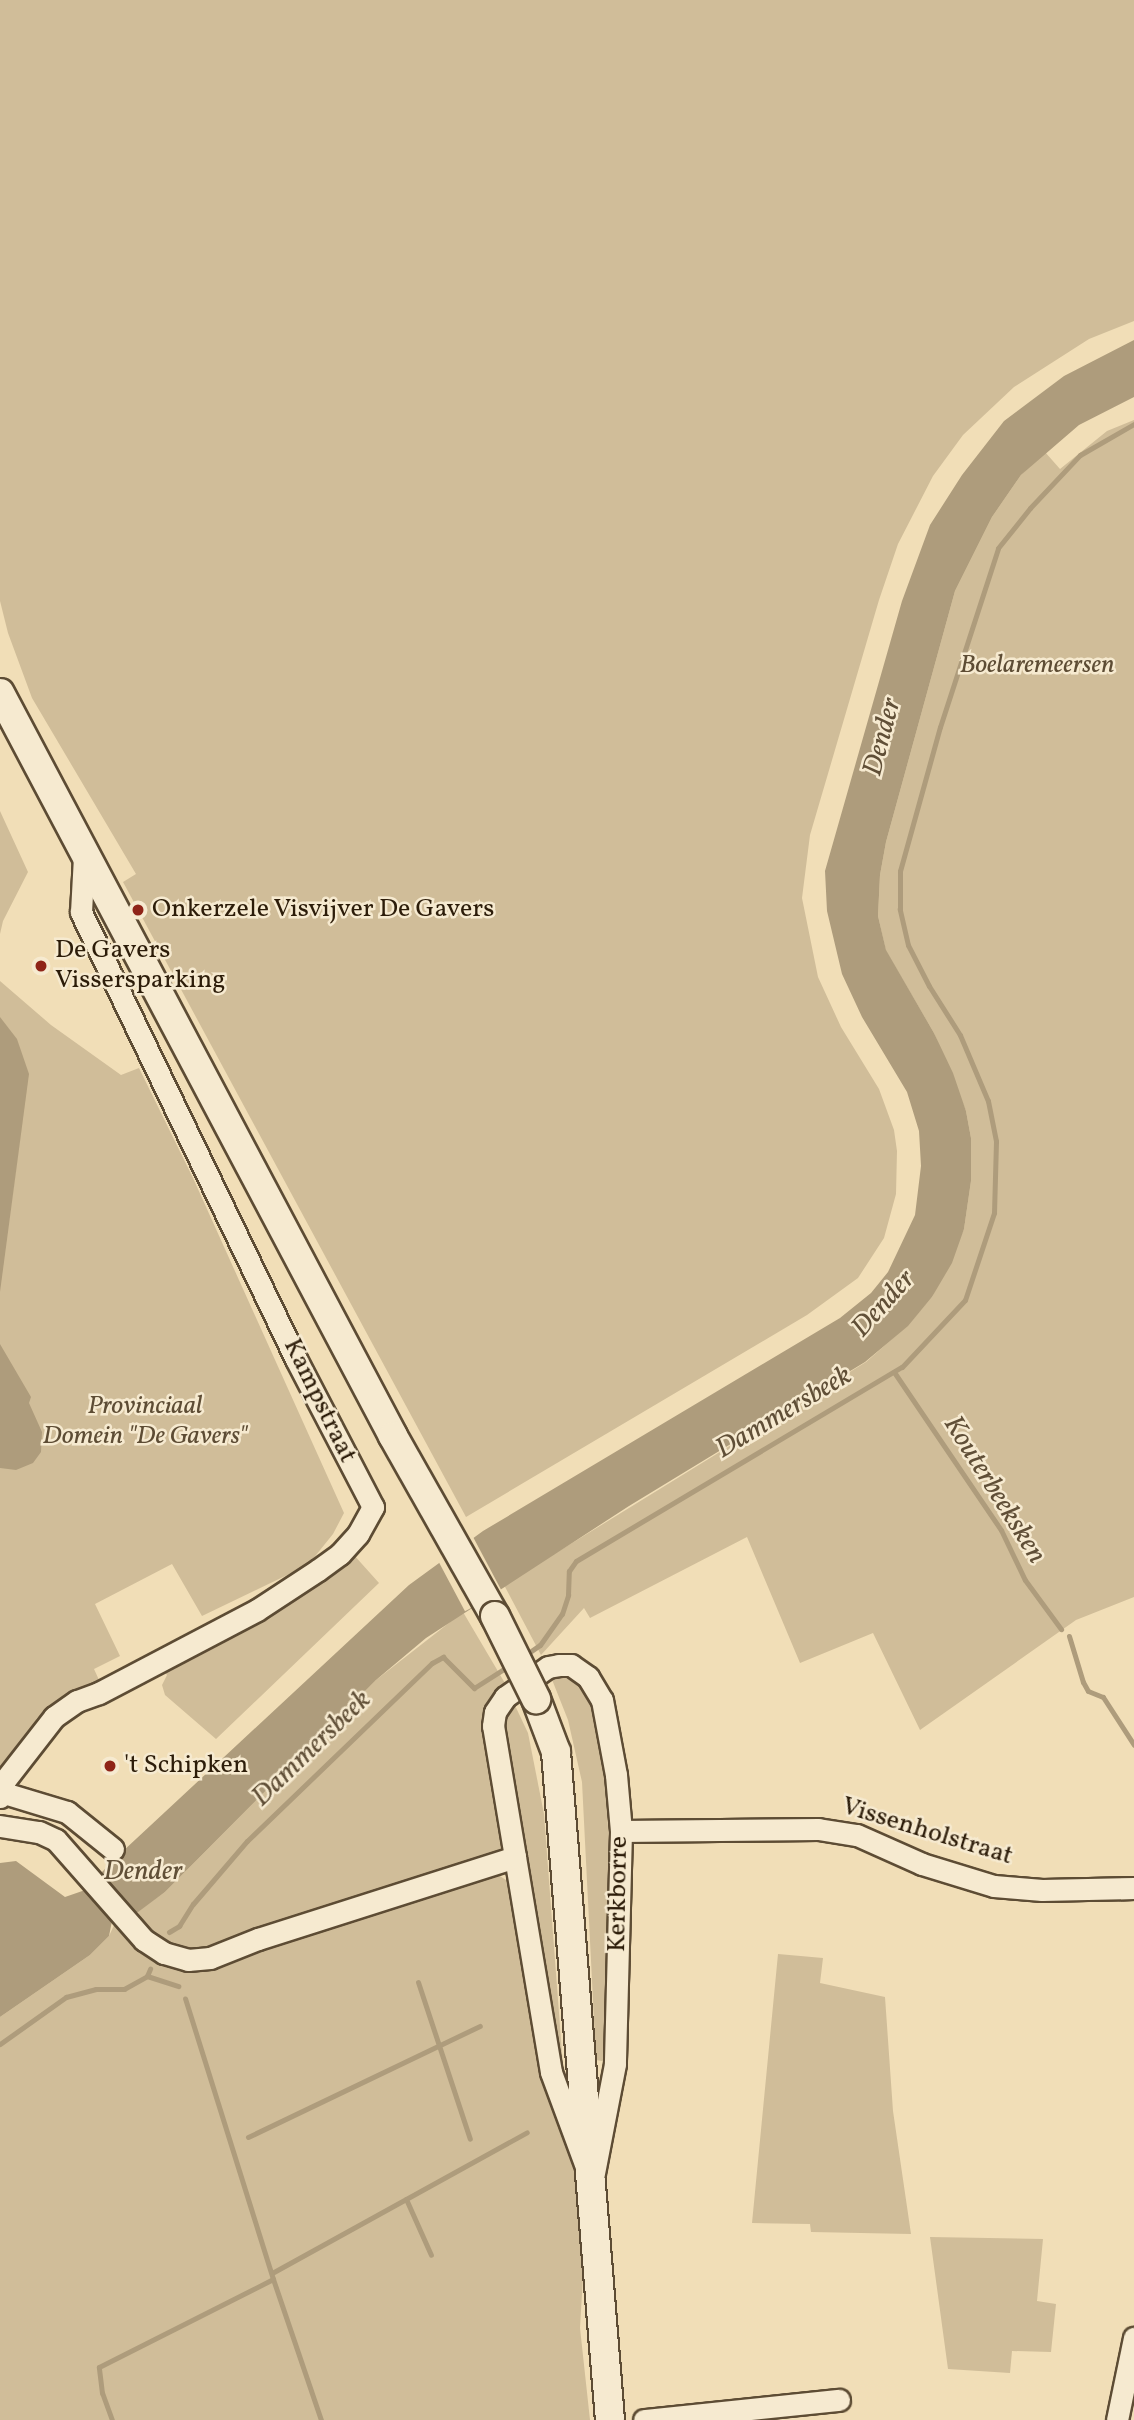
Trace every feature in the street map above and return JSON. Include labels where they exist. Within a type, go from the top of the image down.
[{"type":"street","name":"Kampstraat","points":[[0,693],[393,1436],[473,1576]]},
{"type":"street","name":"Kampstraat","points":[[84,856],[81,912],[307,1382],[373,1507],[358,1534],[340,1554],[318,1570],[257,1610],[99,1693],[77,1701],[54,1717],[5,1780],[2,1795],[66,1812],[113,1850]]},
{"type":"street","name":"Kerkborre","points":[[473,1576],[536,1699],[556,1752],[610,2420]]},
{"type":"street","name":"Kerkborre","points":[[572,1665],[588,1677],[602,1700],[616,1775],[621,1831],[615,2064],[592,2183],[551,2072],[494,1744],[495,1712],[505,1697],[548,1667],[572,1665]]},
{"type":"street","points":[[0,1826],[40,1832],[56,1840],[86,1870],[144,1940],[164,1954],[188,1960],[210,1958],[258,1939],[514,1857]]},
{"type":"street","name":"Vissenholstraat","points":[[621,1831],[818,1829],[857,1835],[922,1864],[994,1886],[1042,1890],[1134,1888]]},
{"type":"street","points":[[1116,2420],[1134,2338]]},
{"type":"street","points":[[643,2420],[839,2400]]},
{"type":"green space","points":[[0,0],[1134,0],[1134,321],[1089,339],[1014,387],[963,435],[933,476],[898,544],[810,835],[802,898],[818,977],[841,1027],[879,1089],[894,1130],[897,1151],[896,1194],[884,1238],[858,1278],[807,1315],[466,1517],[123,882],[136,874],[32,698],[8,633],[0,601]]},
{"type":"green space","name":"Boelaremeersen","points":[[1134,420],[1134,1597],[1076,1620],[920,1730],[873,1633],[800,1663],[747,1537],[590,1618],[584,1608],[541,1655],[504,1585],[866,1362],[908,1325],[932,1297],[964,1229],[971,1181],[971,1138],[966,1111],[934,1033],[886,951],[878,916],[880,875],[886,842],[955,591],[992,517],[1021,475],[1045,452],[1060,469],[1107,431]]},
{"type":"green space","points":[[0,811],[28,872],[3,921],[0,934]]},
{"type":"green space","name":"Provinciaal Domein \"De Gavers\"","points":[[0,981],[51,1025],[121,1075],[139,1068],[193,1178],[344,1513],[333,1534],[308,1565],[202,1616],[172,1564],[95,1604],[120,1656],[94,1669],[99,1680],[37,1718],[10,1765],[0,1774]]},
{"type":"green space","points":[[353,1554],[379,1583],[216,1739],[165,1695],[162,1685],[167,1675],[161,1667]]},
{"type":"green space","points":[[463,1612],[509,1690],[500,1697],[511,1849],[213,1951],[174,1952],[139,1928],[138,1911],[165,1892],[376,1680]]},
{"type":"green space","points":[[549,1672],[575,1676],[594,1706],[606,1771],[609,1859],[606,2059],[602,2061],[596,2060],[582,1782],[568,1720]]},
{"type":"green space","points":[[511,1697],[528,1733],[544,1814],[563,2066],[559,2071],[499,1758],[503,1706]]},
{"type":"green space","points":[[494,1872],[512,1884],[576,2177],[583,2276],[580,2328],[590,2420],[0,2420],[0,2017],[90,1955],[109,1936],[117,1919],[175,1962]]},
{"type":"green space","points":[[778,1954],[823,1958],[820,1983],[885,1997],[893,2111],[911,2234],[811,2232],[810,2224],[752,2223]]},
{"type":"green space","points":[[930,2237],[1043,2239],[1037,2301],[1056,2304],[1051,2352],[1012,2351],[1010,2373],[948,2369]]},
{"type":"water","name":"Dender","points":[[1134,340],[1134,397],[1079,425],[1021,475],[992,517],[955,591],[886,842],[880,875],[878,916],[886,950],[934,1033],[953,1073],[966,1111],[971,1138],[971,1181],[964,1229],[952,1263],[932,1297],[908,1326],[865,1362],[629,1506],[426,1638],[376,1680],[165,1892],[134,1915],[128,1910],[112,1921],[109,1936],[90,1955],[0,2017],[0,1863],[16,1861],[65,1897],[91,1888],[103,1879],[100,1874],[122,1852],[409,1585],[483,1531],[840,1318],[871,1293],[888,1272],[915,1215],[921,1166],[919,1131],[907,1092],[862,1017],[842,974],[827,911],[825,871],[902,601],[930,525],[962,475],[1004,421],[1064,376]]},
{"type":"water","points":[[0,1017],[17,1039],[29,1074],[0,1292]]},
{"type":"water","points":[[0,1344],[31,1397],[29,1403],[42,1432],[41,1452],[33,1463],[16,1470],[0,1468]]},
{"type":"pier","points":[[472,1535],[502,1592],[465,1611],[435,1555]]},
{"type":"waterway","name":"Dammersbeek","points":[[524,1656],[540,1645],[562,1614],[568,1595],[569,1571],[576,1561],[902,1367],[965,1300],[994,1213],[996,1141],[988,1101],[960,1035],[929,986],[908,945],[900,909],[900,871],[940,727],[998,548],[1030,508],[1080,455],[1134,424]]},
{"type":"waterway","name":"Kouterbeeksken","points":[[894,1372],[1001,1530],[1025,1580],[1061,1629]]},
{"type":"waterway","name":"Kouterbeeksken","points":[[1069,1636],[1088,1691],[1103,1697],[1134,1745]]},
{"type":"waterway","name":"Dammersbeek","points":[[169,1932],[179,1926],[193,1904],[247,1841],[432,1663],[443,1657],[474,1688],[510,1665]]},
{"type":"waterway","name":"Dammersbeek","points":[[0,2044],[66,1997],[96,1989],[124,1989],[147,1976],[150,1969]]},
{"type":"waterway","points":[[147,1976],[178,1986]]},
{"type":"waterway","points":[[418,1982],[470,2139]]},
{"type":"waterway","points":[[112,2420],[102,2393],[99,2367],[273,2279],[185,1999]]},
{"type":"waterway","points":[[248,2137],[480,2026]]},
{"type":"waterway","points":[[272,2273],[527,2132]]},
{"type":"waterway","points":[[406,2199],[431,2255]]},
{"type":"waterway","points":[[273,2279],[321,2420]]},
{"type":"place","name":"Onkerzele Visvijver De Gavers","points":[[138,910]]},
{"type":"place","name":"De Gavers Vissersparking","points":[[41,966]]},
{"type":"place","name":"'t Schipken","points":[[110,1766]]}]
